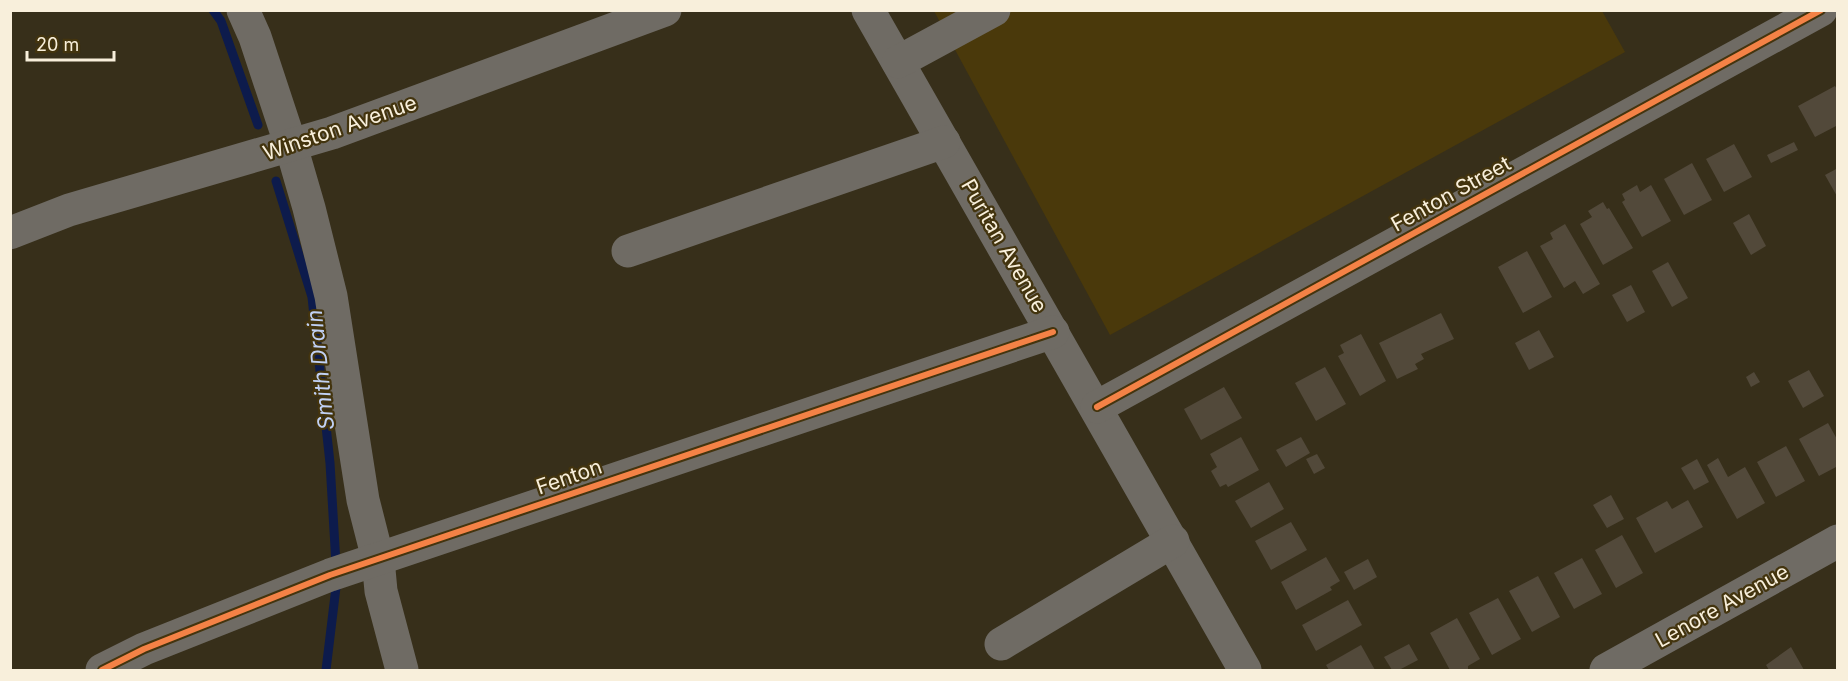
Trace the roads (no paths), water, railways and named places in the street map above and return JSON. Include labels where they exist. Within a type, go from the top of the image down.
[{"type":"street","points":[[243,10],[255,37],[291,146],[331,296],[363,500],[378,559],[381,591],[402,670]]},
{"type":"street","name":"Winston Avenue","points":[[10,233],[69,210],[291,146],[665,10]]},
{"type":"street","name":"Puritan Avenue","points":[[868,10],[1097,407],[1245,670]]},
{"type":"street","points":[[898,62],[994,10]]},
{"type":"street","name":"Fenton Street","points":[[1097,407],[1821,10]]},
{"type":"street","points":[[628,251],[944,142]]},
{"type":"street","name":"Fenton","points":[[102,670],[195,628],[378,559],[1053,332]]},
{"type":"street","points":[[1001,644],[1173,541]]},
{"type":"street","name":"Lenore Avenue","points":[[1606,670],[1838,541]]},
{"type":"waterway","name":"Smith Drain","points":[[213,10],[221,21],[258,125]]},
{"type":"waterway","name":"Smith Drain","points":[[276,181],[312,297],[330,463],[336,564]]},
{"type":"waterway","name":"Smith Drain","points":[[326,670],[337,579]]}]
